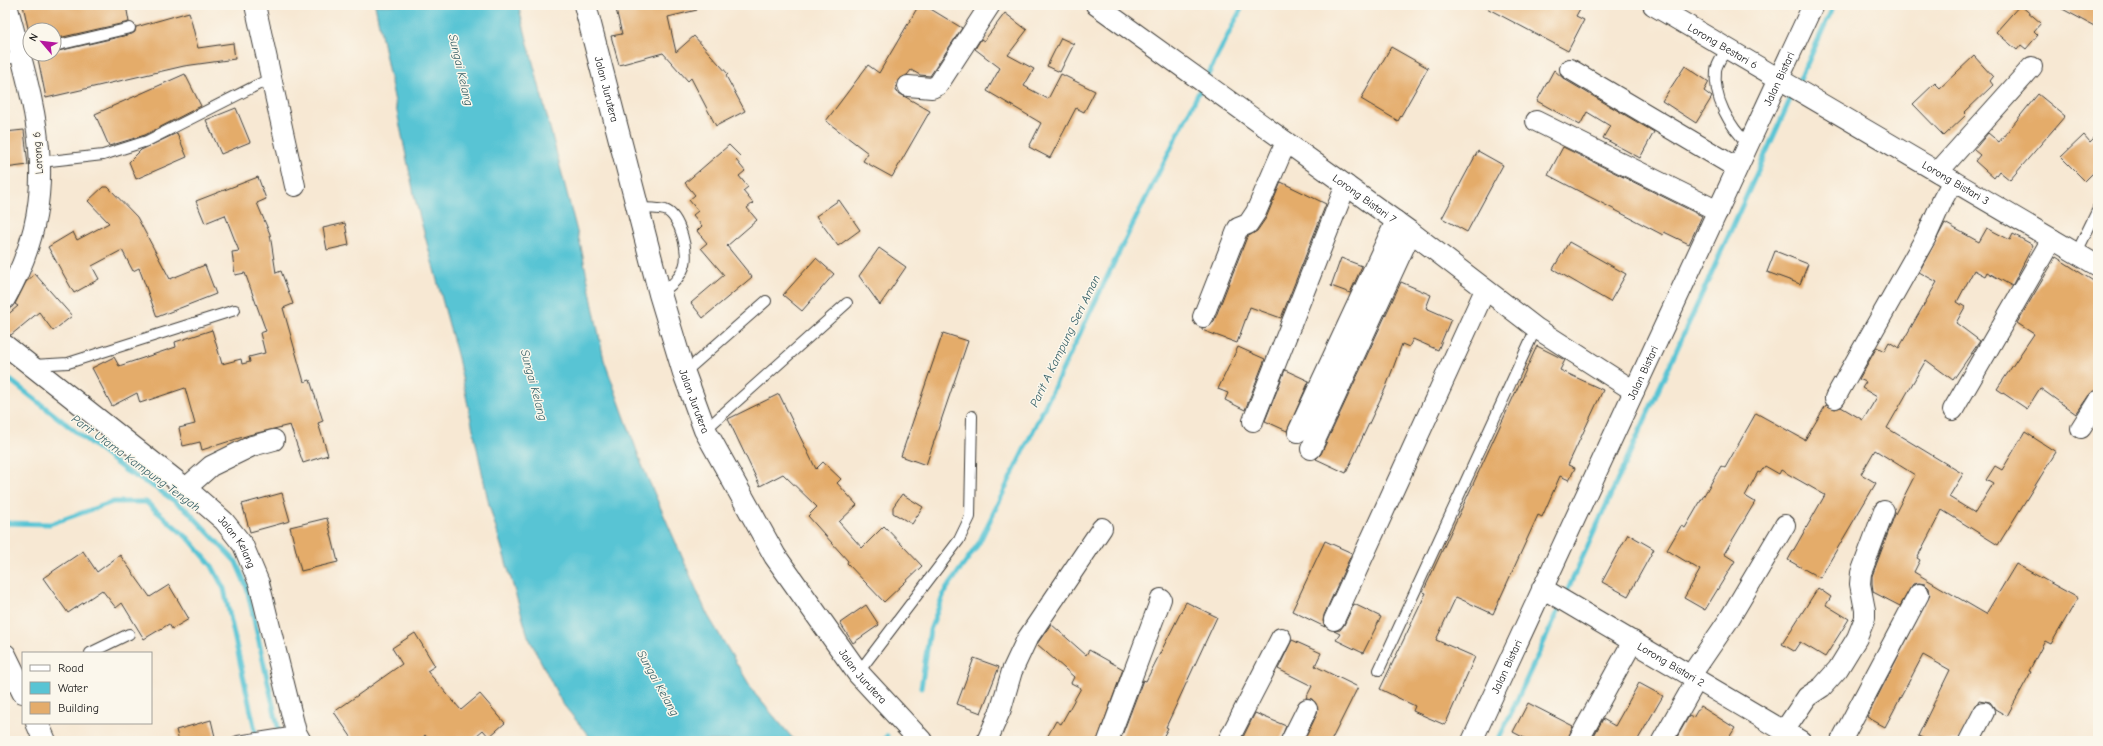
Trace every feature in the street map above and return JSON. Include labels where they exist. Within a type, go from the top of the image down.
[{"type":"street","name":"Lorong 6","points":[[5,298],[18,275],[31,242],[38,210],[41,162],[33,102],[18,56],[7,5]]},
{"type":"street","points":[[255,5],[295,186]]},
{"type":"street","name":"Jalan Jurutera","points":[[585,5],[660,294],[684,374],[705,430],[775,556],[858,673],[921,741]]},
{"type":"street","points":[[908,86],[932,88],[938,85],[990,5]]},
{"type":"street","name":"Lorong Bestari 6","points":[[1653,5],[1814,99]]},
{"type":"street","name":"Jalan Bistari","points":[[1472,741],[1547,591],[1634,390],[1738,168],[1749,145],[1786,83],[1813,5]]},
{"type":"street","name":"Lorong Bistari 7","points":[[1098,6],[1186,72],[1403,227],[1536,328],[1634,390]]},
{"type":"street","points":[[1835,398],[1926,237],[1943,199],[1945,176],[2032,67]]},
{"type":"street","points":[[1570,69],[1738,168]]},
{"type":"street","name":"Lorong Bistari 3","points":[[1814,99],[2076,254],[2097,262]]},
{"type":"street","points":[[1536,121],[1718,211]]},
{"type":"street","points":[[1203,317],[1238,228],[1248,224],[1256,212],[1286,142]]},
{"type":"street","points":[[1253,421],[1346,186]]},
{"type":"street","points":[[1298,432],[1403,227]]},
{"type":"street","points":[[1311,449],[1403,227]]},
{"type":"street","points":[[1953,410],[2052,239]]},
{"type":"street","points":[[1334,620],[1485,290]]},
{"type":"street","name":"Jalan Kelang","points":[[5,345],[186,488],[224,522],[243,545],[259,583],[298,736]]},
{"type":"street","points":[[2081,428],[2098,401]]},
{"type":"street","points":[[186,488],[211,466],[252,446],[274,440]]},
{"type":"street","points":[[1792,736],[1807,697],[1822,687],[1838,669],[1857,638],[1863,624],[1865,610],[1860,584],[1861,573],[1884,512]]},
{"type":"street","points":[[1662,741],[1694,677],[1786,526]]},
{"type":"street","points":[[987,741],[1001,709],[1012,671],[1027,639],[1102,528]]},
{"type":"street","name":"Lorong Bistari 2","points":[[1547,591],[1792,736]]},
{"type":"street","points":[[1841,741],[1919,594]]},
{"type":"street","points":[[1108,741],[1161,599]]},
{"type":"street","points":[[1228,741],[1281,638]]},
{"type":"street","points":[[1578,741],[1633,641]]},
{"type":"street","points":[[5,655],[21,684]]},
{"type":"street","points":[[1291,741],[1307,709]]},
{"type":"street","points":[[1969,741],[1984,712]]},
{"type":"street","points":[[37,724],[45,741]]},
{"type":"lane","points":[[62,44],[130,28]]},
{"type":"lane","points":[[1727,48],[1716,69],[1719,102],[1735,132],[1749,145]]},
{"type":"lane","points":[[41,162],[104,155],[147,141],[271,78]]},
{"type":"lane","points":[[637,208],[666,210],[674,218],[686,250],[685,266],[678,279],[660,294]]},
{"type":"lane","points":[[2076,254],[2098,209]]},
{"type":"lane","points":[[684,374],[766,301]]},
{"type":"lane","points":[[705,430],[847,303]]},
{"type":"lane","points":[[29,365],[68,363],[235,310]]},
{"type":"lane","points":[[1379,670],[1536,328]]},
{"type":"lane","points":[[858,673],[959,540],[970,517],[972,416]]},
{"type":"lane","points":[[92,652],[128,634]]},
{"type":"lane","points":[[241,740],[298,736]]},
{"type":"water","name":"Sungai Kelang","points":[[375,5],[518,5],[581,247],[604,360],[642,465],[707,614],[755,694],[795,741],[593,741],[562,703],[528,636],[489,505],[458,358],[415,199]]},
{"type":"building","points":[[23,5],[126,5],[129,22],[62,37],[62,22],[27,22]]},
{"type":"building","points":[[615,5],[697,5],[697,10],[668,17],[676,52],[694,36],[728,74],[726,76],[745,111],[716,126],[691,78],[688,81],[663,53],[619,65],[611,36],[622,34]]},
{"type":"building","points":[[919,5],[924,5],[962,28],[930,76],[920,75],[911,70],[907,75],[898,80],[895,91],[930,111],[892,177],[863,161],[868,153],[826,121],[868,65],[879,73]]},
{"type":"building","points":[[1481,5],[1582,5],[1576,16],[1584,20],[1568,51]]},
{"type":"building","points":[[2020,5],[2041,23],[2034,31],[2038,35],[2026,49],[2021,45],[2017,50],[1996,32]]},
{"type":"building","points":[[2055,5],[2098,5],[2098,28]]},
{"type":"building","points":[[189,12],[198,48],[233,43],[235,59],[184,66],[46,98],[39,62],[62,62],[62,50],[132,34],[135,32],[136,27]]},
{"type":"building","points":[[1005,13],[1027,30],[1008,55],[1034,69],[1024,86],[1048,99],[1061,74],[1095,91],[1084,112],[1076,108],[1050,158],[1029,147],[1041,123],[987,91],[1000,68],[975,49],[981,39],[984,41]]},
{"type":"building","points":[[1061,38],[1074,44],[1060,72],[1047,66]]},
{"type":"building","points":[[1391,47],[1428,68],[1398,121],[1361,99]]},
{"type":"building","points":[[1974,56],[1993,77],[1990,81],[1993,85],[1964,113],[1966,115],[1944,136],[1913,104],[1935,83],[1940,88]]},
{"type":"building","points":[[1685,66],[1709,82],[1704,91],[1712,97],[1696,123],[1662,101]]},
{"type":"building","points":[[1554,70],[1564,79],[1654,132],[1640,158],[1603,138],[1610,126],[1587,112],[1580,125],[1537,101]]},
{"type":"building","points":[[185,74],[201,106],[145,135],[109,146],[95,114]]},
{"type":"building","points":[[2038,94],[2065,116],[2010,180],[1999,171],[1994,178],[1975,161],[1980,155],[1974,150],[1988,133],[1999,142]]},
{"type":"building","points":[[236,108],[250,142],[221,154],[206,120]]},
{"type":"building","points":[[24,130],[28,165],[5,168],[5,132]]},
{"type":"building","points":[[177,133],[187,157],[136,179],[129,162],[141,150]]},
{"type":"building","points":[[2098,134],[2098,168],[2085,181],[2061,157],[2084,135],[2090,142]]},
{"type":"building","points":[[729,145],[740,156],[736,160],[745,171],[739,176],[748,187],[743,191],[753,203],[747,208],[757,220],[727,246],[752,277],[703,318],[691,303],[724,275],[701,248],[707,243],[697,231],[702,226],[693,215],[698,211],[689,200],[695,195],[685,183]]},
{"type":"building","points":[[1563,147],[1702,216],[1689,244],[1664,232],[1663,235],[1548,175]]},
{"type":"building","points":[[1478,151],[1503,165],[1467,232],[1442,218]]},
{"type":"building","points":[[258,177],[266,199],[257,203],[270,234],[276,273],[281,271],[293,304],[283,308],[304,382],[310,380],[323,421],[318,423],[328,455],[303,463],[290,425],[249,435],[202,450],[200,442],[183,446],[179,428],[195,424],[185,388],[140,403],[137,393],[112,406],[92,368],[114,357],[119,366],[176,347],[175,342],[212,330],[222,364],[241,359],[242,364],[250,362],[249,357],[265,353],[260,333],[266,331],[245,273],[235,275],[232,252],[239,251],[225,215],[205,223],[196,201]]},
{"type":"building","points":[[1281,182],[1326,204],[1281,318],[1250,307],[1237,343],[1202,330],[1202,328],[1210,326],[1214,321],[1247,237],[1257,231],[1266,218]]},
{"type":"building","points":[[103,187],[108,187],[137,217],[170,279],[205,265],[216,294],[157,317],[139,268],[133,271],[122,250],[92,266],[99,279],[74,293],[48,247],[73,232],[77,240],[109,223],[88,201]]},
{"type":"building","points":[[839,200],[860,230],[838,246],[816,216]]},
{"type":"building","points":[[345,223],[349,245],[327,250],[323,228]]},
{"type":"building","points":[[1945,223],[1979,242],[1987,228],[2010,240],[2013,234],[2033,245],[2012,286],[1987,272],[1985,276],[1974,270],[1957,302],[1965,307],[1956,323],[1980,341],[1953,380],[1926,360],[1887,428],[1963,474],[1949,497],[1975,513],[1993,484],[1986,480],[1995,466],[2002,470],[2025,432],[2056,452],[1998,545],[1942,510],[1917,558],[1920,560],[1914,572],[1986,614],[2016,564],[2078,598],[2051,644],[2045,641],[2029,671],[2031,672],[2007,716],[1995,709],[1990,702],[1979,700],[1958,741],[1929,741],[1918,736],[1950,670],[1923,655],[1885,727],[1867,717],[1930,594],[1929,588],[1925,584],[1913,584],[1900,606],[1873,592],[1872,576],[1895,514],[1915,475],[1875,450],[1861,474],[1876,483],[1820,578],[1788,560],[1825,495],[1781,470],[1779,474],[1765,466],[1760,473],[1758,472],[1745,496],[1755,502],[1724,554],[1735,561],[1705,610],[1684,598],[1700,570],[1667,550],[1681,526],[1685,528],[1721,466],[1725,468],[1756,413],[1805,440],[1826,405],[1835,409],[1841,407],[1863,420],[1877,397],[1862,388],[1866,382],[1859,379],[1877,347],[1884,351],[1889,342],[1899,348],[1937,282],[1919,272]]},
{"type":"building","points":[[1569,242],[1626,274],[1610,302],[1553,269]]},
{"type":"building","points":[[879,248],[906,267],[880,305],[859,276]]},
{"type":"building","points":[[1775,251],[1808,264],[1800,284],[1767,272]]},
{"type":"building","points":[[2056,257],[2098,284],[2098,390],[2089,395],[2076,414],[2040,388],[2027,409],[1997,389],[2034,334],[2017,323]]},
{"type":"building","points":[[816,258],[834,274],[802,311],[783,295]]},
{"type":"building","points":[[1341,258],[1362,266],[1350,293],[1331,286]]},
{"type":"building","points":[[35,274],[72,316],[53,331],[39,312],[11,335],[5,334],[5,317],[18,306],[15,304],[26,282]]},
{"type":"building","points":[[1401,282],[1431,295],[1426,308],[1451,319],[1438,350],[1413,339],[1409,347],[1402,344],[1386,387],[1346,473],[1316,459],[1321,454]]},
{"type":"building","points":[[943,333],[968,341],[926,465],[901,456]]},
{"type":"building","points":[[1537,346],[1565,360],[1560,370],[1603,390],[1568,465],[1575,468],[1569,480],[1560,476],[1542,517],[1538,515],[1493,614],[1456,597],[1436,640],[1475,657],[1445,725],[1413,711],[1415,706],[1380,689],[1426,593],[1423,592]]},
{"type":"building","points":[[1238,347],[1265,359],[1245,410],[1225,400],[1228,393],[1218,389]]},
{"type":"building","points":[[1285,370],[1309,381],[1287,431],[1265,421]]},
{"type":"building","points":[[779,394],[816,469],[823,462],[841,479],[837,483],[857,505],[839,522],[862,548],[884,526],[922,566],[884,602],[847,563],[848,561],[808,516],[817,507],[783,474],[760,486],[728,419]]},
{"type":"building","points":[[282,493],[290,521],[250,532],[242,504]]},
{"type":"building","points":[[902,494],[923,507],[912,524],[893,513],[893,507]]},
{"type":"building","points":[[327,518],[338,562],[301,571],[290,527]]},
{"type":"building","points":[[1628,534],[1654,549],[1628,596],[1602,582]]},
{"type":"building","points":[[1325,541],[1352,553],[1324,615],[1323,621],[1325,627],[1292,611]]},
{"type":"building","points":[[83,551],[97,572],[120,555],[150,597],[169,585],[189,619],[172,629],[169,624],[144,639],[122,603],[116,608],[102,590],[68,613],[43,578]]},
{"type":"building","points":[[1818,588],[1831,597],[1826,605],[1849,619],[1825,657],[1800,642],[1794,651],[1782,644]]},
{"type":"building","points":[[1186,602],[1217,617],[1166,727],[1168,728],[1161,741],[1126,741],[1121,738],[1143,680],[1146,681]]},
{"type":"building","points":[[1354,604],[1381,617],[1363,653],[1336,640],[1340,634],[1334,631],[1340,630],[1344,625]]},
{"type":"building","points":[[866,605],[879,625],[853,643],[840,623]]},
{"type":"building","points":[[1051,624],[1086,655],[1089,650],[1123,669],[1097,741],[1045,741],[1056,721],[1061,724],[1081,688],[1071,683],[1074,677],[1037,644]]},
{"type":"building","points":[[415,633],[435,666],[427,671],[461,710],[480,694],[505,723],[489,737],[483,730],[470,741],[431,741],[425,735],[419,741],[354,741],[334,712],[402,664],[392,648]]},
{"type":"building","points":[[1292,640],[1321,653],[1315,666],[1358,687],[1331,741],[1304,741],[1317,714],[1318,708],[1312,699],[1306,698],[1312,686],[1278,669]]},
{"type":"building","points":[[974,658],[999,667],[981,713],[957,704]]},
{"type":"building","points":[[1639,683],[1663,696],[1637,741],[1591,741],[1603,719],[1615,726]]},
{"type":"building","points":[[1528,703],[1573,726],[1567,741],[1530,741],[1513,732]]},
{"type":"building","points":[[1700,706],[1735,728],[1727,741],[1683,741],[1677,737],[1689,716],[1693,718]]},
{"type":"building","points":[[1255,713],[1286,726],[1280,741],[1241,741]]},
{"type":"building","points":[[211,720],[216,741],[179,741],[176,730]]},
{"type":"waterway","name":"Parit A Kampung Seri Aman","points":[[1206,79],[1243,5]]},
{"type":"waterway","points":[[1798,84],[1834,5]]},
{"type":"waterway","name":"Parit A Kampung Seri Aman","points":[[921,688],[930,630],[945,591],[979,543],[1123,244],[1202,86]]},
{"type":"waterway","points":[[1565,596],[1794,91]]},
{"type":"waterway","name":"Parit Utama Kampung Tengah","points":[[5,376],[126,471],[156,488],[187,510],[236,562],[247,588],[281,741]]},
{"type":"waterway","points":[[5,523],[50,524],[113,502],[146,502],[189,539],[212,566],[224,589],[257,739]]},
{"type":"waterway","points":[[1498,741],[1561,605]]},
{"type":"waterway","name":"Parit A Kampung Seri Aman","points":[[884,741],[887,736]]}]
